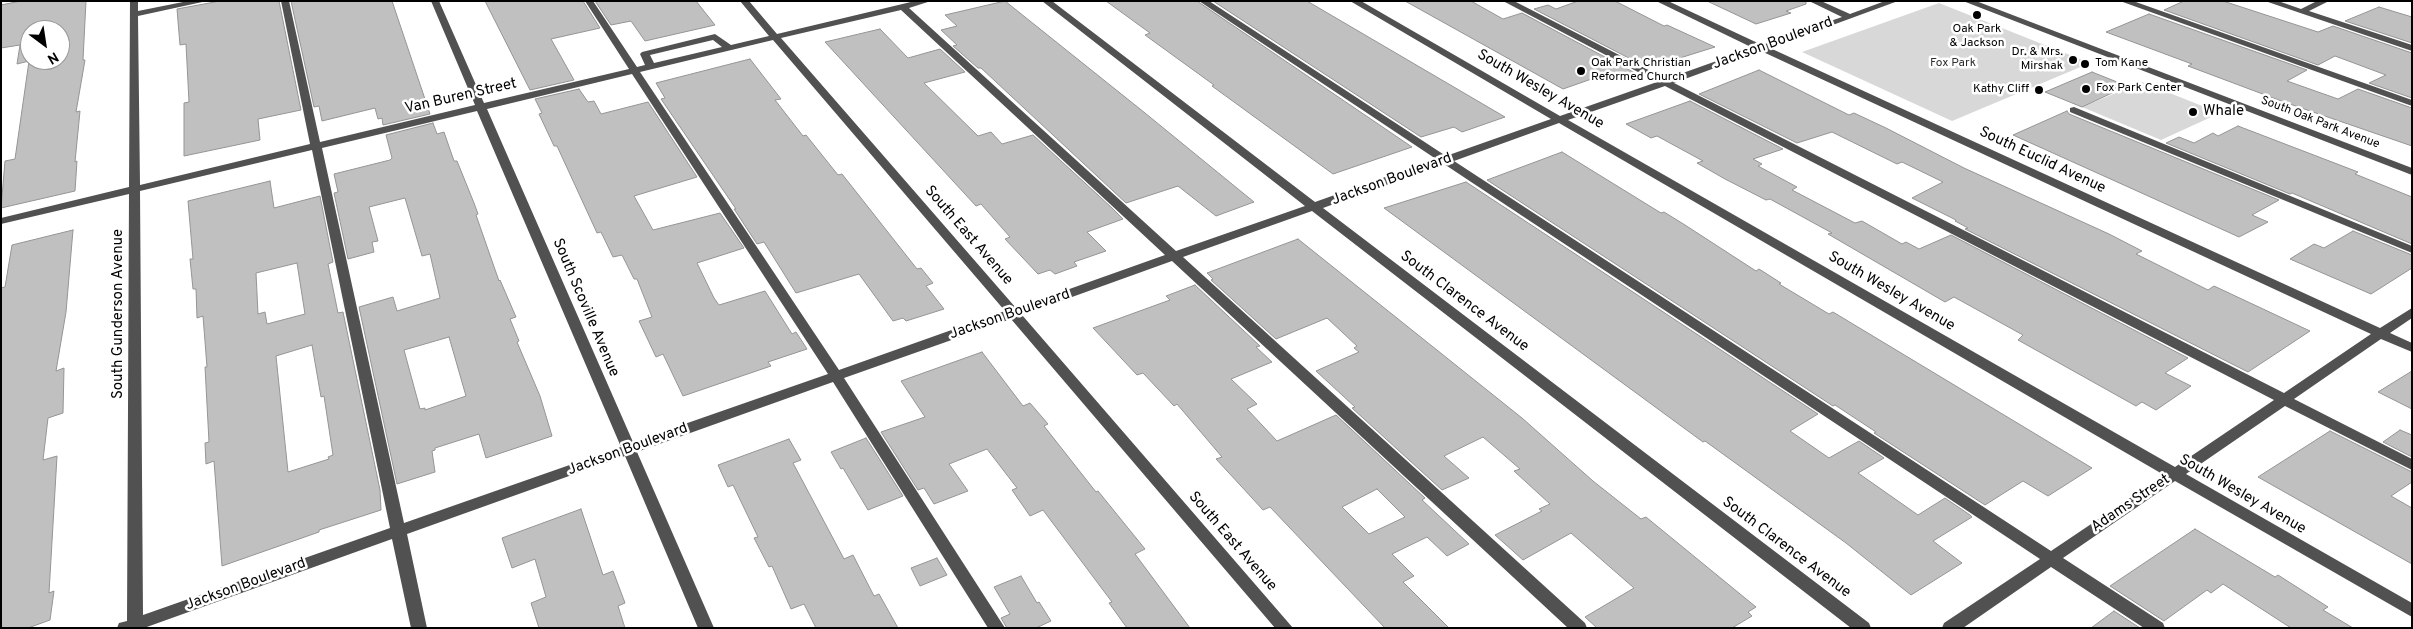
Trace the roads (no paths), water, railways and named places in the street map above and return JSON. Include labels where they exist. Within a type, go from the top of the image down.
[{"type":"street","points":[[134,8],[203,1]]},
{"type":"street","points":[[285,1],[419,628]]},
{"type":"street","name":"South Scoville Avenue","points":[[435,1],[706,628]]},
{"type":"street","points":[[589,1],[836,376],[997,628]]},
{"type":"street","name":"South East Avenue","points":[[744,1],[1285,628]]},
{"type":"street","name":"Van Buren Street","points":[[1,221],[927,1]]},
{"type":"street","name":"South Clarence Avenue","points":[[1046,1],[1864,628]]},
{"type":"street","points":[[1202,1],[2157,628]]},
{"type":"street","name":"South Wesley Avenue","points":[[1354,1],[2412,611]]},
{"type":"street","points":[[1507,1],[2412,465]]},
{"type":"street","name":"South Euclid Avenue","points":[[1660,1],[2412,348]]},
{"type":"street","points":[[1813,1],[1850,17]]},
{"type":"street","name":"Jackson Boulevard","points":[[132,627],[1894,1]]},
{"type":"street","name":"South Oak Park Avenue","points":[[1967,1],[2412,172]]},
{"type":"street","points":[[2124,1],[2412,102]]},
{"type":"street","points":[[2269,1],[2412,48]]},
{"type":"street","points":[[2301,12],[2325,1]]},
{"type":"street","points":[[903,7],[1580,628]]},
{"type":"street","name":"South Gunderson Avenue","points":[[132,627],[134,8]]},
{"type":"street","points":[[651,67],[645,54],[715,37],[729,48]]},
{"type":"street","points":[[2074,110],[2412,250]]},
{"type":"street","name":"Adams Street","points":[[1950,628],[2412,312]]},
{"type":"place","name":"Oak Park & Jackson","points":[[1977,15]]},
{"type":"place","name":"Dr. & Mrs. Mirshak","points":[[2073,60]]},
{"type":"place","name":"Tom Kane","points":[[2085,64]]},
{"type":"place","name":"Oak Park Christian Reformed Church","points":[[1581,71]]},
{"type":"place","name":"Fox Park Center","points":[[2086,89]]},
{"type":"place","name":"Kathy Cliff","points":[[2039,90]]},
{"type":"place","name":"Whale","points":[[2193,112]]},
{"type":"park label","name":"Fox Park","points":[[1953,64]]}]
